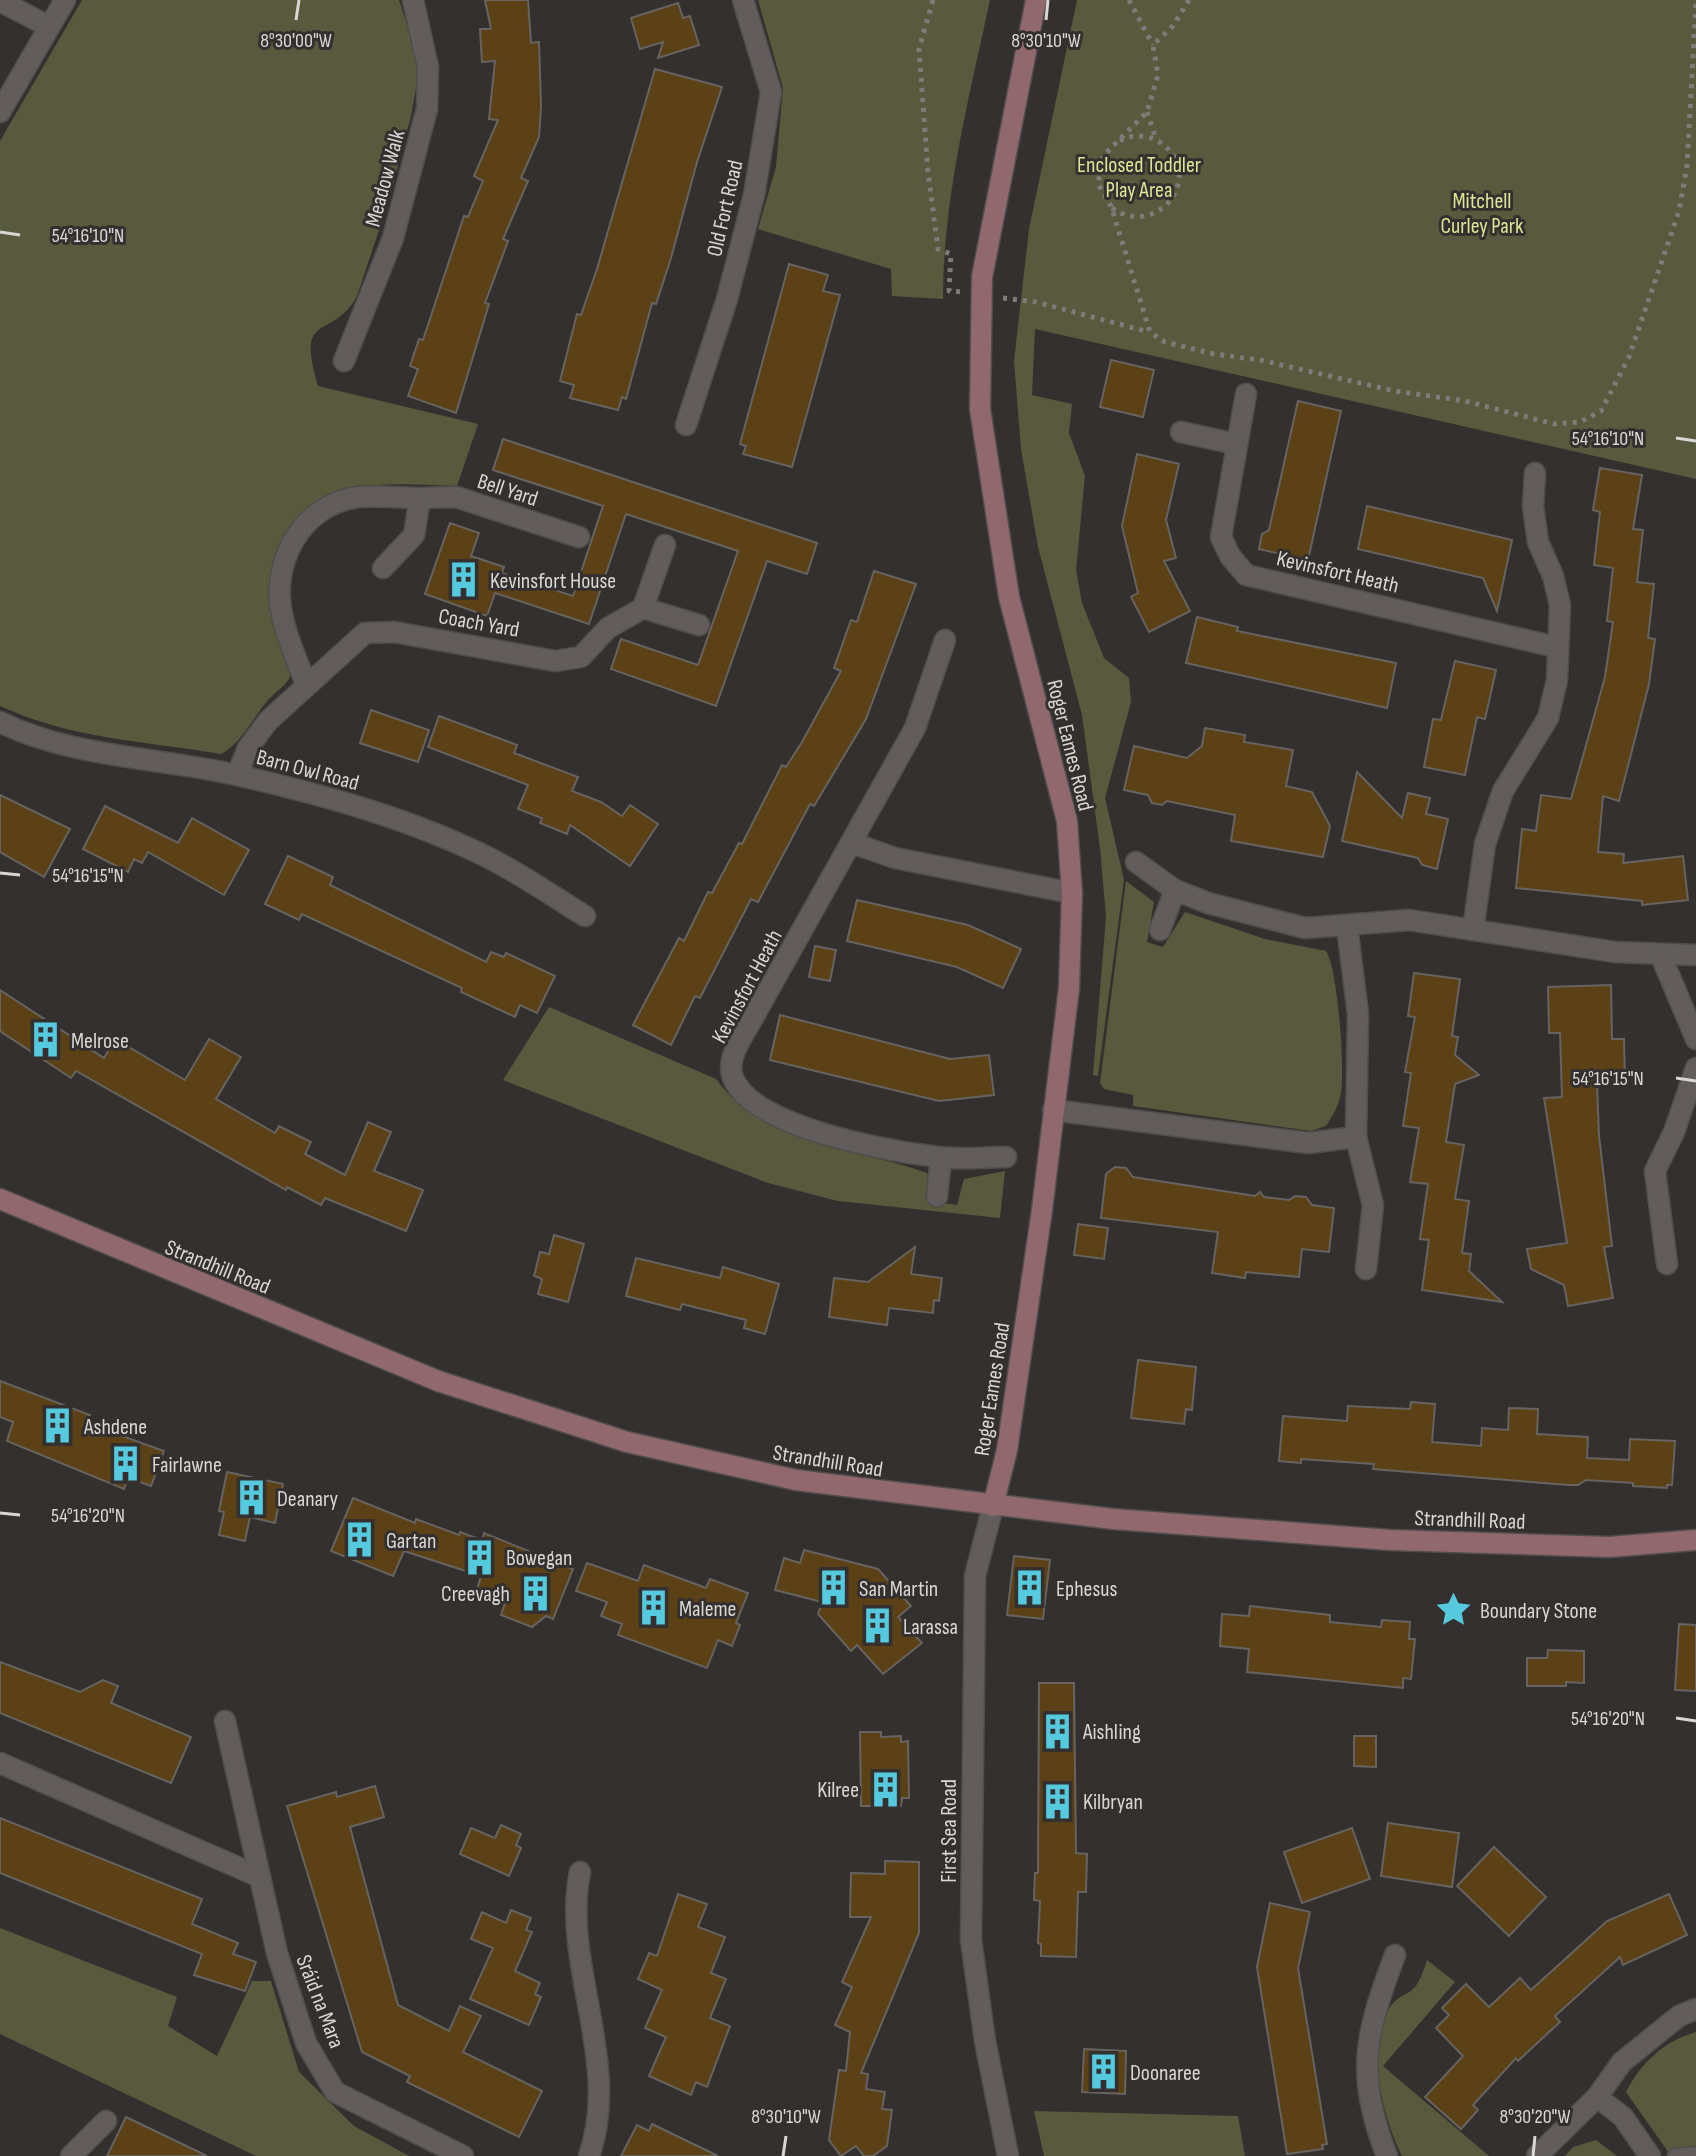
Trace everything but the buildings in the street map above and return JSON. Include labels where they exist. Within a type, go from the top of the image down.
[{"type":"main road","name":"Roger Eames Road","points":[[993,1506],[1013,1405],[1042,1210],[1069,988],[1072,893],[1067,821],[1009,597],[980,409],[980,295],[1036,0]]},
{"type":"main road","name":"Strandhill Road","points":[[0,1199],[341,1343],[525,1410],[627,1442],[736,1468],[866,1492],[1113,1519],[1505,1546],[1609,1547],[1696,1540]]},
{"type":"street","points":[[0,112],[65,0]]},
{"type":"street","name":"Meadow Walk","points":[[344,361],[393,238],[427,109],[428,67],[413,0]]},
{"type":"street","name":"Old Fort Road","points":[[686,425],[727,299],[754,195],[771,92],[743,0]]},
{"type":"street","points":[[0,1],[48,26]]},
{"type":"street","name":"Kevinsfort Heath","points":[[1246,394],[1221,537],[1230,556],[1246,575],[1556,647]]},
{"type":"street","points":[[1181,432],[1236,444]]},
{"type":"street","points":[[1473,930],[1485,844],[1503,791],[1548,718],[1557,680],[1560,605],[1553,576],[1538,542],[1533,506],[1535,473]]},
{"type":"street","name":"Bell Yard","points":[[306,684],[282,617],[285,555],[297,531],[326,507],[357,497],[456,497],[579,537]]},
{"type":"street","points":[[383,568],[414,535],[420,498]]},
{"type":"street","points":[[665,545],[643,608],[699,625]]},
{"type":"street","name":"Coach Yard","points":[[237,775],[248,748],[268,721],[365,633],[394,632],[555,661],[581,657],[608,628],[643,608]]},
{"type":"street","name":"Kevinsfort Heath","points":[[945,640],[915,728],[732,1056],[732,1076],[745,1097],[769,1113],[841,1138],[941,1158],[1006,1157]]},
{"type":"street","name":"Barn Owl Road","points":[[0,722],[28,736],[78,748],[237,775],[387,814],[492,860],[585,916]]},
{"type":"street","points":[[852,843],[895,858],[1072,893]]},
{"type":"street","points":[[1136,862],[1175,890],[1248,915],[1305,928],[1409,920],[1538,943],[1661,956],[1696,955]]},
{"type":"street","points":[[1160,930],[1175,890]]},
{"type":"street","points":[[1347,926],[1358,1014],[1356,1137],[1373,1205],[1366,1269]]},
{"type":"street","points":[[1661,956],[1696,1039]]},
{"type":"street","points":[[1667,1264],[1655,1171],[1674,1132],[1696,1068]]},
{"type":"street","points":[[1053,1110],[1308,1143],[1356,1137]]},
{"type":"street","points":[[937,1196],[941,1158]]},
{"type":"street","name":"First Sea Road","points":[[993,1506],[975,1576],[971,1940],[985,2041],[1008,2156]]},
{"type":"street","name":"Sráid na Mara","points":[[225,1721],[277,1953],[306,2043],[335,2092],[463,2156]]},
{"type":"street","points":[[0,1763],[260,1877]]},
{"type":"street","points":[[580,1872],[573,1902],[595,2032],[600,2125],[589,2156]]},
{"type":"street","points":[[1387,2156],[1376,2129],[1364,2066],[1374,2011],[1395,1955]]},
{"type":"street","points":[[1537,2156],[1597,2097],[1622,2062],[1679,2016],[1696,2009]]},
{"type":"street","points":[[1597,2097],[1623,2117],[1650,2156]]},
{"type":"street","points":[[71,2156],[106,2121]]},
{"type":"lane","points":[[1675,2156],[1696,2154]]},
{"type":"path","points":[[933,0],[919,49],[928,172],[938,249],[951,254],[949,291],[1036,302],[1150,332],[1165,342],[1214,354],[1260,360],[1395,391],[1465,401],[1554,424],[1580,422],[1601,411],[1629,357],[1679,211],[1687,166],[1696,3]]},
{"type":"path","points":[[1129,0],[1153,45],[1158,75],[1147,112],[1103,156],[1098,169],[1098,184],[1111,206],[1150,332]]},
{"type":"path","points":[[1153,45],[1173,26],[1189,0]]},
{"type":"path","points":[[1147,112],[1156,140]]},
{"type":"path","points":[[1111,206],[1131,217],[1149,217],[1167,207],[1175,197],[1179,184],[1177,161],[1169,149],[1156,140],[1142,136],[1115,143]]},
{"type":"green space","points":[[82,0],[399,0],[420,65],[411,116],[390,197],[357,296],[347,310],[314,336],[312,362],[318,386],[478,424],[457,486],[388,484],[343,491],[322,499],[304,511],[289,528],[275,554],[270,603],[289,657],[290,676],[266,702],[243,735],[221,754],[81,732],[54,726],[0,706],[0,141]]},
{"type":"green space","points":[[758,0],[990,0],[952,186],[943,299],[892,296],[891,269],[758,229],[776,167],[783,88]]},
{"type":"green space","name":"Mitchell Curley Park","points":[[1077,0],[1696,0],[1696,479],[1035,329],[1032,395],[1072,404],[1069,433],[1085,476],[1076,570],[1082,603],[1104,658],[1129,678],[1131,702],[1105,798],[1124,880],[1098,1076],[1093,1075],[1106,917],[1100,848],[1082,715],[1038,547],[1021,449],[1014,361],[1029,229]]},
{"type":"green space","points":[[1126,881],[1154,902],[1147,942],[1163,947],[1185,912],[1265,939],[1326,951],[1334,977],[1340,1020],[1342,1080],[1340,1097],[1326,1126],[1311,1131],[1133,1106],[1133,1095],[1104,1089],[1100,1083]]},
{"type":"green space","points":[[549,1007],[716,1079],[736,1101],[785,1131],[927,1173],[934,1202],[957,1205],[964,1179],[1005,1171],[1000,1218],[838,1201],[768,1183],[503,1080]]},
{"type":"green space","points":[[0,1928],[177,1997],[168,2026],[217,2056],[252,1981],[271,1981],[299,2072],[354,2126],[409,2156],[256,2156],[0,2034]]},
{"type":"green space","points":[[1427,1960],[1455,1982],[1383,2066],[1489,2156],[1402,2156],[1388,2121],[1378,2078],[1379,2036],[1384,2017],[1394,2002],[1416,1985]]},
{"type":"green space","points":[[1696,2032],[1696,2156],[1671,2156],[1626,2092],[1655,2054],[1674,2041]]},
{"type":"green space","points":[[1034,2111],[1238,2116],[1245,2156],[1044,2156]]},
{"type":"green space","points":[[1596,2140],[1617,2156],[1565,2156],[1573,2147]]},
{"type":"place","name":"Kevinsfort House","points":[[464,580]]},
{"type":"place","name":"Melrose","points":[[45,1040]]},
{"type":"place","name":"Ashdene","points":[[58,1426]]},
{"type":"place","name":"Fairlawne","points":[[126,1464]]},
{"type":"place","name":"Deanary","points":[[251,1498]]},
{"type":"place","name":"Gartan","points":[[360,1540]]},
{"type":"place","name":"Bowegan","points":[[480,1557]]},
{"type":"place","name":"San Martin","points":[[833,1588]]},
{"type":"place","name":"Ephesus","points":[[1030,1588]]},
{"type":"place","name":"Creevagh","points":[[536,1593]]},
{"type":"place","name":"Maleme","points":[[653,1608]]},
{"type":"place","name":"Boundary Stone","points":[[1454,1610]]},
{"type":"place","name":"Larassa","points":[[877,1626]]},
{"type":"place","name":"Aishling","points":[[1057,1731]]},
{"type":"place","name":"Kilree","points":[[885,1789]]},
{"type":"place","name":"Kilbryan","points":[[1057,1801]]},
{"type":"place","name":"Doonaree","points":[[1104,2072]]},
{"type":"park label","name":"Enclosed Toddler Play Area","points":[[1139,176]]}]
